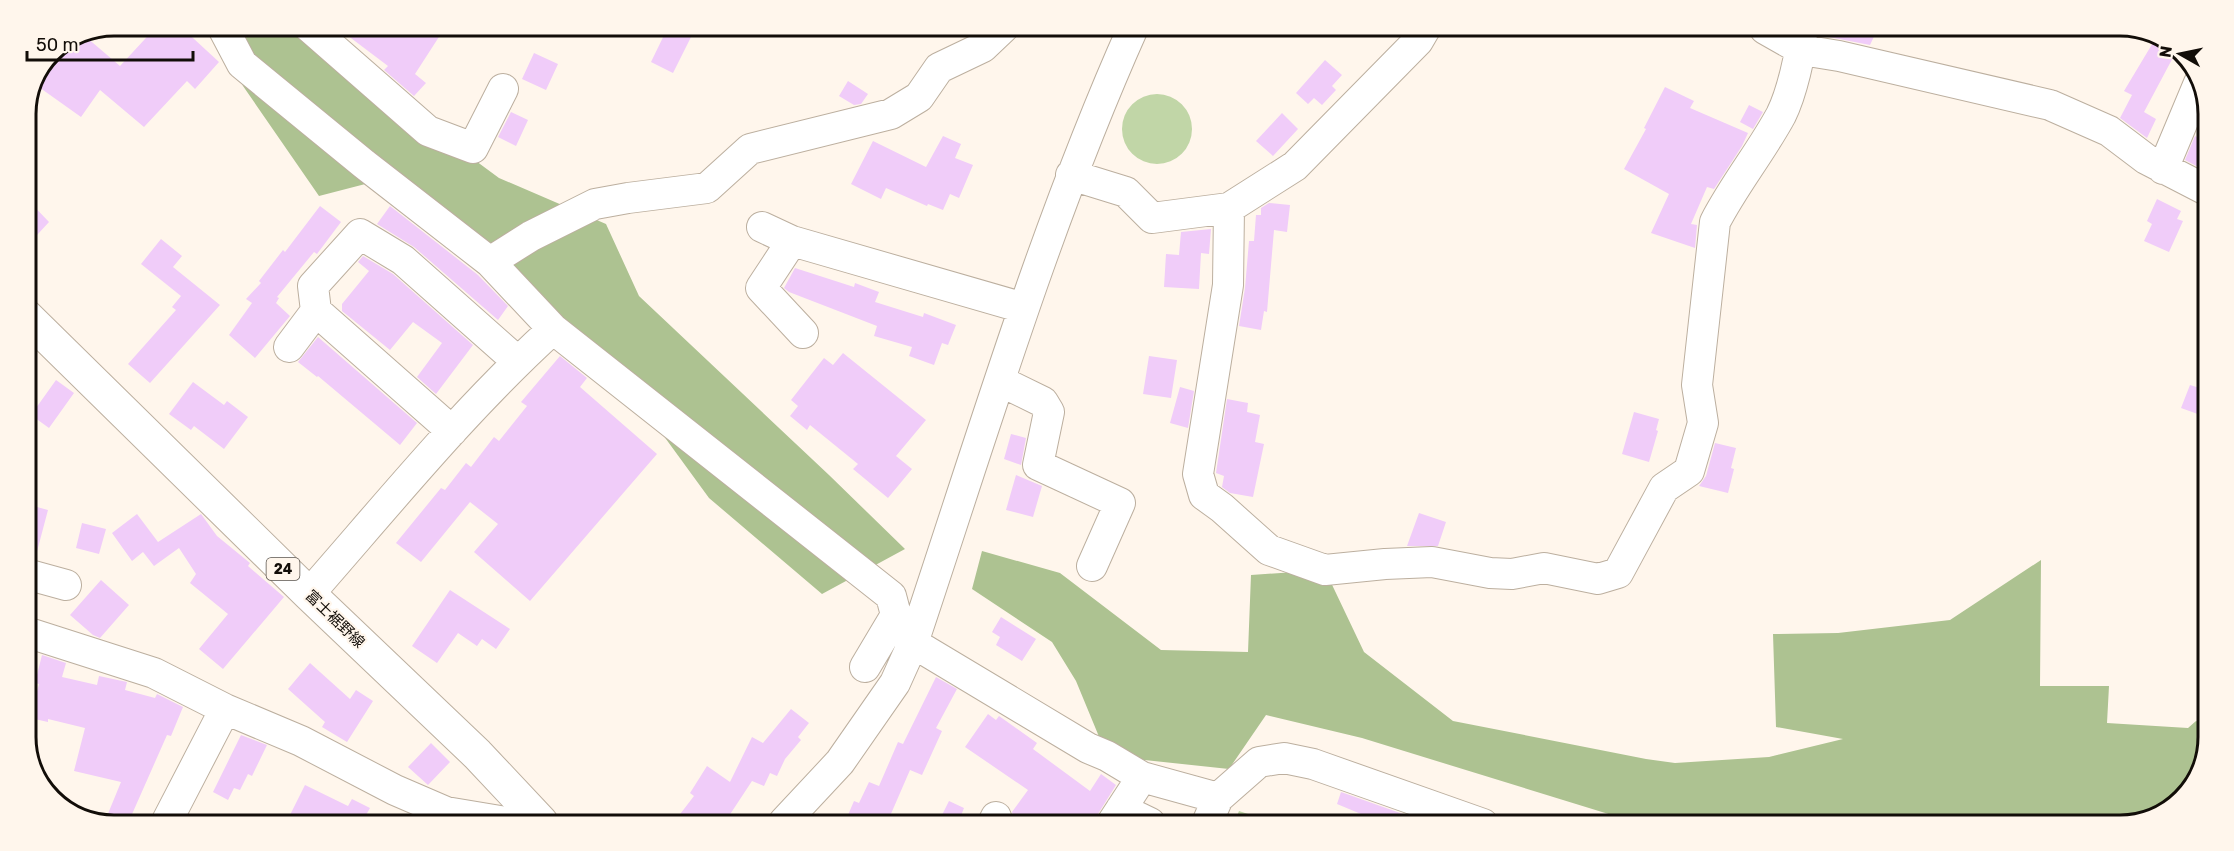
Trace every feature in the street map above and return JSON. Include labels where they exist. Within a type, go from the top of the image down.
[{"type":"main road","name":"富士裾野線","points":[[36,326],[309,594],[477,754],[534,815]]},
{"type":"street","points":[[227,36],[242,64],[364,164],[490,262],[553,329],[891,597],[896,615],[913,643],[1088,748],[1213,811],[1259,762],[1284,758],[1314,764],[1458,815]]},
{"type":"street","points":[[319,36],[428,132],[472,148],[502,89]]},
{"type":"street","points":[[490,262],[531,236],[595,204],[707,188],[750,150],[891,114],[919,97],[939,68],[983,47],[995,36]]},
{"type":"street","points":[[791,815],[840,762],[895,683],[913,643],[1024,308],[1071,175],[1128,36]]},
{"type":"street","points":[[1071,175],[1126,192],[1152,218],[1229,208],[1295,166],[1421,36]]},
{"type":"street","points":[[1229,208],[1228,285],[1198,474],[1204,495],[1269,550],[1325,570],[1432,562],[1490,573],[1512,573],[1544,568],[1598,579],[1618,573],[1664,488],[1689,471],[1703,423],[1697,384],[1715,222],[1782,113],[1802,40],[1839,56],[2050,105],[2109,131],[2163,169],[2198,186]]},
{"type":"street","points":[[2163,169],[2195,92]]},
{"type":"street","points":[[762,227],[792,241],[1024,308]]},
{"type":"street","points":[[452,431],[316,312],[313,286],[360,234],[404,260],[517,361]]},
{"type":"street","points":[[792,241],[761,288],[803,333]]},
{"type":"street","points":[[289,347],[316,312]]},
{"type":"street","points":[[309,594],[452,431],[517,361],[553,329]]},
{"type":"street","points":[[1000,381],[1043,402],[1049,412],[1038,465],[1120,502],[1092,566]]},
{"type":"street","points":[[36,577],[66,585]]},
{"type":"street","points":[[865,667],[896,615]]},
{"type":"street","points":[[36,635],[154,673],[225,709],[302,741],[395,790],[446,812],[464,815]]},
{"type":"street","points":[[170,815],[225,709]]},
{"type":"street","points":[[1117,815],[1142,777]]},
{"type":"green space","points":[[220,36],[307,36],[499,178],[606,224],[639,296],[905,549],[822,594],[709,498],[631,391],[400,175],[319,196],[243,86]]},
{"type":"green space","points":[[1157,94],[1170,97],[1182,104],[1189,116],[1192,129],[1189,142],[1182,154],[1170,161],[1157,164],[1144,161],[1132,154],[1125,142],[1122,129],[1125,116],[1132,104],[1144,97]]},
{"type":"green space","points":[[982,551],[1060,573],[1161,650],[1248,652],[1251,575],[1325,570],[1364,652],[1453,721],[1675,763],[1769,757],[1843,739],[1776,727],[1773,634],[1838,633],[1950,620],[2041,560],[2040,686],[2109,686],[2107,723],[2188,728],[2198,722],[2197,752],[2188,776],[2171,796],[2155,807],[2120,815],[1612,815],[1362,738],[1266,715],[1229,769],[1107,756],[1076,681],[1052,642],[972,589]]},
{"type":"green space","points":[[1239,811],[1251,815],[1237,815]]},
{"type":"building","points":[[148,36],[191,36],[219,62],[195,89],[187,81],[144,127],[100,90],[81,117],[41,88],[49,71],[59,59],[71,49],[90,40],[120,66]]},
{"type":"building","points":[[348,36],[440,36],[415,74],[426,83],[414,96],[384,70],[388,66]]},
{"type":"building","points":[[664,36],[692,36],[673,73],[651,62]]},
{"type":"building","points":[[1827,36],[1874,36],[1870,45]]},
{"type":"building","points":[[2153,43],[2173,57],[2144,112],[2156,119],[2147,138],[2120,118],[2132,95],[2124,91]]},
{"type":"building","points":[[534,53],[558,64],[546,90],[522,79]]},
{"type":"building","points":[[1325,60],[1342,75],[1332,86],[1336,90],[1322,105],[1314,98],[1308,104],[1296,93]]},
{"type":"building","points":[[848,81],[868,94],[861,104],[854,105],[839,96]]},
{"type":"building","points":[[1665,87],[1694,101],[1690,108],[1748,133],[1714,189],[1707,187],[1691,224],[1697,225],[1695,248],[1651,233],[1669,194],[1624,169]]},
{"type":"building","points":[[1749,105],[1763,112],[1753,129],[1740,122]]},
{"type":"building","points":[[511,112],[528,120],[516,146],[498,137]]},
{"type":"building","points":[[1282,113],[1298,129],[1273,156],[1256,141]]},
{"type":"building","points":[[943,136],[961,144],[955,158],[973,165],[959,198],[950,194],[943,210],[928,204],[927,206],[886,188],[881,199],[851,184],[873,141],[926,167]]},
{"type":"building","points":[[2195,136],[2198,138],[2198,167],[2185,160]]},
{"type":"building","points":[[2157,199],[2181,211],[2177,219],[2183,221],[2169,252],[2144,241],[2152,224],[2147,221]]},
{"type":"building","points":[[1269,203],[1290,205],[1287,232],[1274,230],[1267,312],[1264,311],[1261,330],[1239,326],[1249,241],[1254,241],[1256,215],[1261,215],[1261,208]]},
{"type":"building","points":[[320,206],[341,222],[317,254],[314,252],[277,297],[279,298],[276,303],[290,316],[255,358],[229,335],[252,303],[246,299]]},
{"type":"building","points":[[390,206],[478,275],[508,306],[498,320],[414,247],[377,224]]},
{"type":"building","points":[[36,208],[49,222],[36,236]]},
{"type":"building","points":[[1211,229],[1209,254],[1201,253],[1199,289],[1164,287],[1166,254],[1179,255],[1181,232]]},
{"type":"building","points":[[161,239],[182,256],[173,267],[220,305],[150,383],[128,364],[176,310],[172,307],[181,296],[141,264]]},
{"type":"building","points":[[363,256],[393,274],[473,345],[436,394],[417,377],[442,343],[413,322],[390,350],[342,311],[342,304],[369,271],[358,262]]},
{"type":"building","points":[[795,268],[854,287],[855,283],[879,292],[875,302],[923,317],[924,313],[956,325],[948,345],[942,343],[934,365],[909,356],[912,347],[874,336],[877,326],[789,292],[784,288]]},
{"type":"building","points":[[318,337],[417,423],[400,445],[298,362]]},
{"type":"building","points":[[843,353],[926,420],[896,456],[912,469],[888,498],[853,469],[858,464],[810,425],[807,430],[790,416],[798,406],[791,400],[824,358],[833,365]]},
{"type":"building","points":[[560,356],[587,378],[580,387],[657,454],[530,601],[474,552],[498,524],[470,502],[421,562],[396,543],[441,488],[445,490],[466,463],[471,467],[494,437],[499,441],[527,406],[521,402]]},
{"type":"building","points":[[1149,356],[1177,360],[1171,398],[1143,394]]},
{"type":"building","points":[[56,380],[74,393],[49,428],[36,419],[36,408]]},
{"type":"building","points":[[193,382],[224,405],[227,401],[248,417],[224,449],[194,426],[191,430],[169,414]]},
{"type":"building","points":[[2190,385],[2198,388],[2198,414],[2181,408]]},
{"type":"building","points":[[1180,387],[1194,391],[1188,428],[1170,423]]},
{"type":"building","points":[[1227,399],[1248,403],[1247,412],[1260,415],[1255,442],[1264,444],[1253,497],[1230,493],[1222,487],[1224,476],[1216,473]]},
{"type":"building","points":[[1634,412],[1659,419],[1649,462],[1622,454]]},
{"type":"building","points":[[1011,434],[1026,438],[1021,465],[1004,459]]},
{"type":"building","points":[[1715,443],[1736,448],[1728,493],[1699,486],[1706,476]]},
{"type":"building","points":[[1016,475],[1042,486],[1033,517],[1006,510]]},
{"type":"building","points":[[36,507],[48,510],[36,555]]},
{"type":"building","points":[[1419,513],[1446,522],[1438,546],[1407,546]]},
{"type":"building","points":[[137,514],[158,542],[201,514],[217,536],[250,563],[248,566],[284,597],[223,669],[199,649],[228,614],[190,583],[196,574],[179,548],[154,566],[143,552],[132,561],[112,533]]},
{"type":"building","points":[[82,523],[106,529],[99,554],[76,548]]},
{"type":"building","points":[[101,580],[129,605],[100,638],[93,635],[70,615]]},
{"type":"building","points":[[450,590],[510,629],[496,649],[482,639],[477,646],[458,633],[437,663],[412,646]]},
{"type":"building","points":[[1001,617],[1036,639],[1022,661],[996,645],[1000,637],[992,632]]},
{"type":"building","points":[[42,655],[66,663],[62,677],[97,685],[99,676],[127,682],[125,690],[155,698],[157,694],[183,707],[171,736],[167,735],[132,815],[108,814],[121,782],[74,771],[85,728],[48,719],[48,722],[36,719],[36,695],[39,684],[36,683]]},
{"type":"building","points":[[310,663],[350,699],[356,690],[373,701],[347,742],[322,727],[325,722],[288,689]]},
{"type":"building","points":[[936,677],[957,689],[936,728],[942,731],[922,775],[910,770],[890,815],[848,815],[854,801],[859,803],[869,782],[879,786],[898,742],[903,744]]},
{"type":"building","points":[[791,709],[809,723],[798,737],[801,740],[785,759],[777,776],[770,773],[764,786],[752,781],[730,815],[679,815],[694,796],[690,793],[707,766],[730,782],[752,737],[763,743]]},
{"type":"building","points":[[988,714],[996,720],[999,716],[1037,743],[1033,749],[1090,791],[1101,774],[1116,785],[1098,815],[1013,815],[1012,812],[1028,790],[965,747]]},
{"type":"building","points":[[241,735],[267,745],[252,776],[248,774],[240,790],[234,788],[228,800],[213,792]]},
{"type":"building","points":[[431,743],[450,762],[428,785],[408,767]]},
{"type":"building","points":[[305,785],[348,806],[352,799],[370,808],[366,815],[290,815]]},
{"type":"building","points":[[1341,792],[1406,815],[1363,815],[1337,804]]},
{"type":"building","points":[[949,801],[964,808],[961,815],[942,815]]}]
